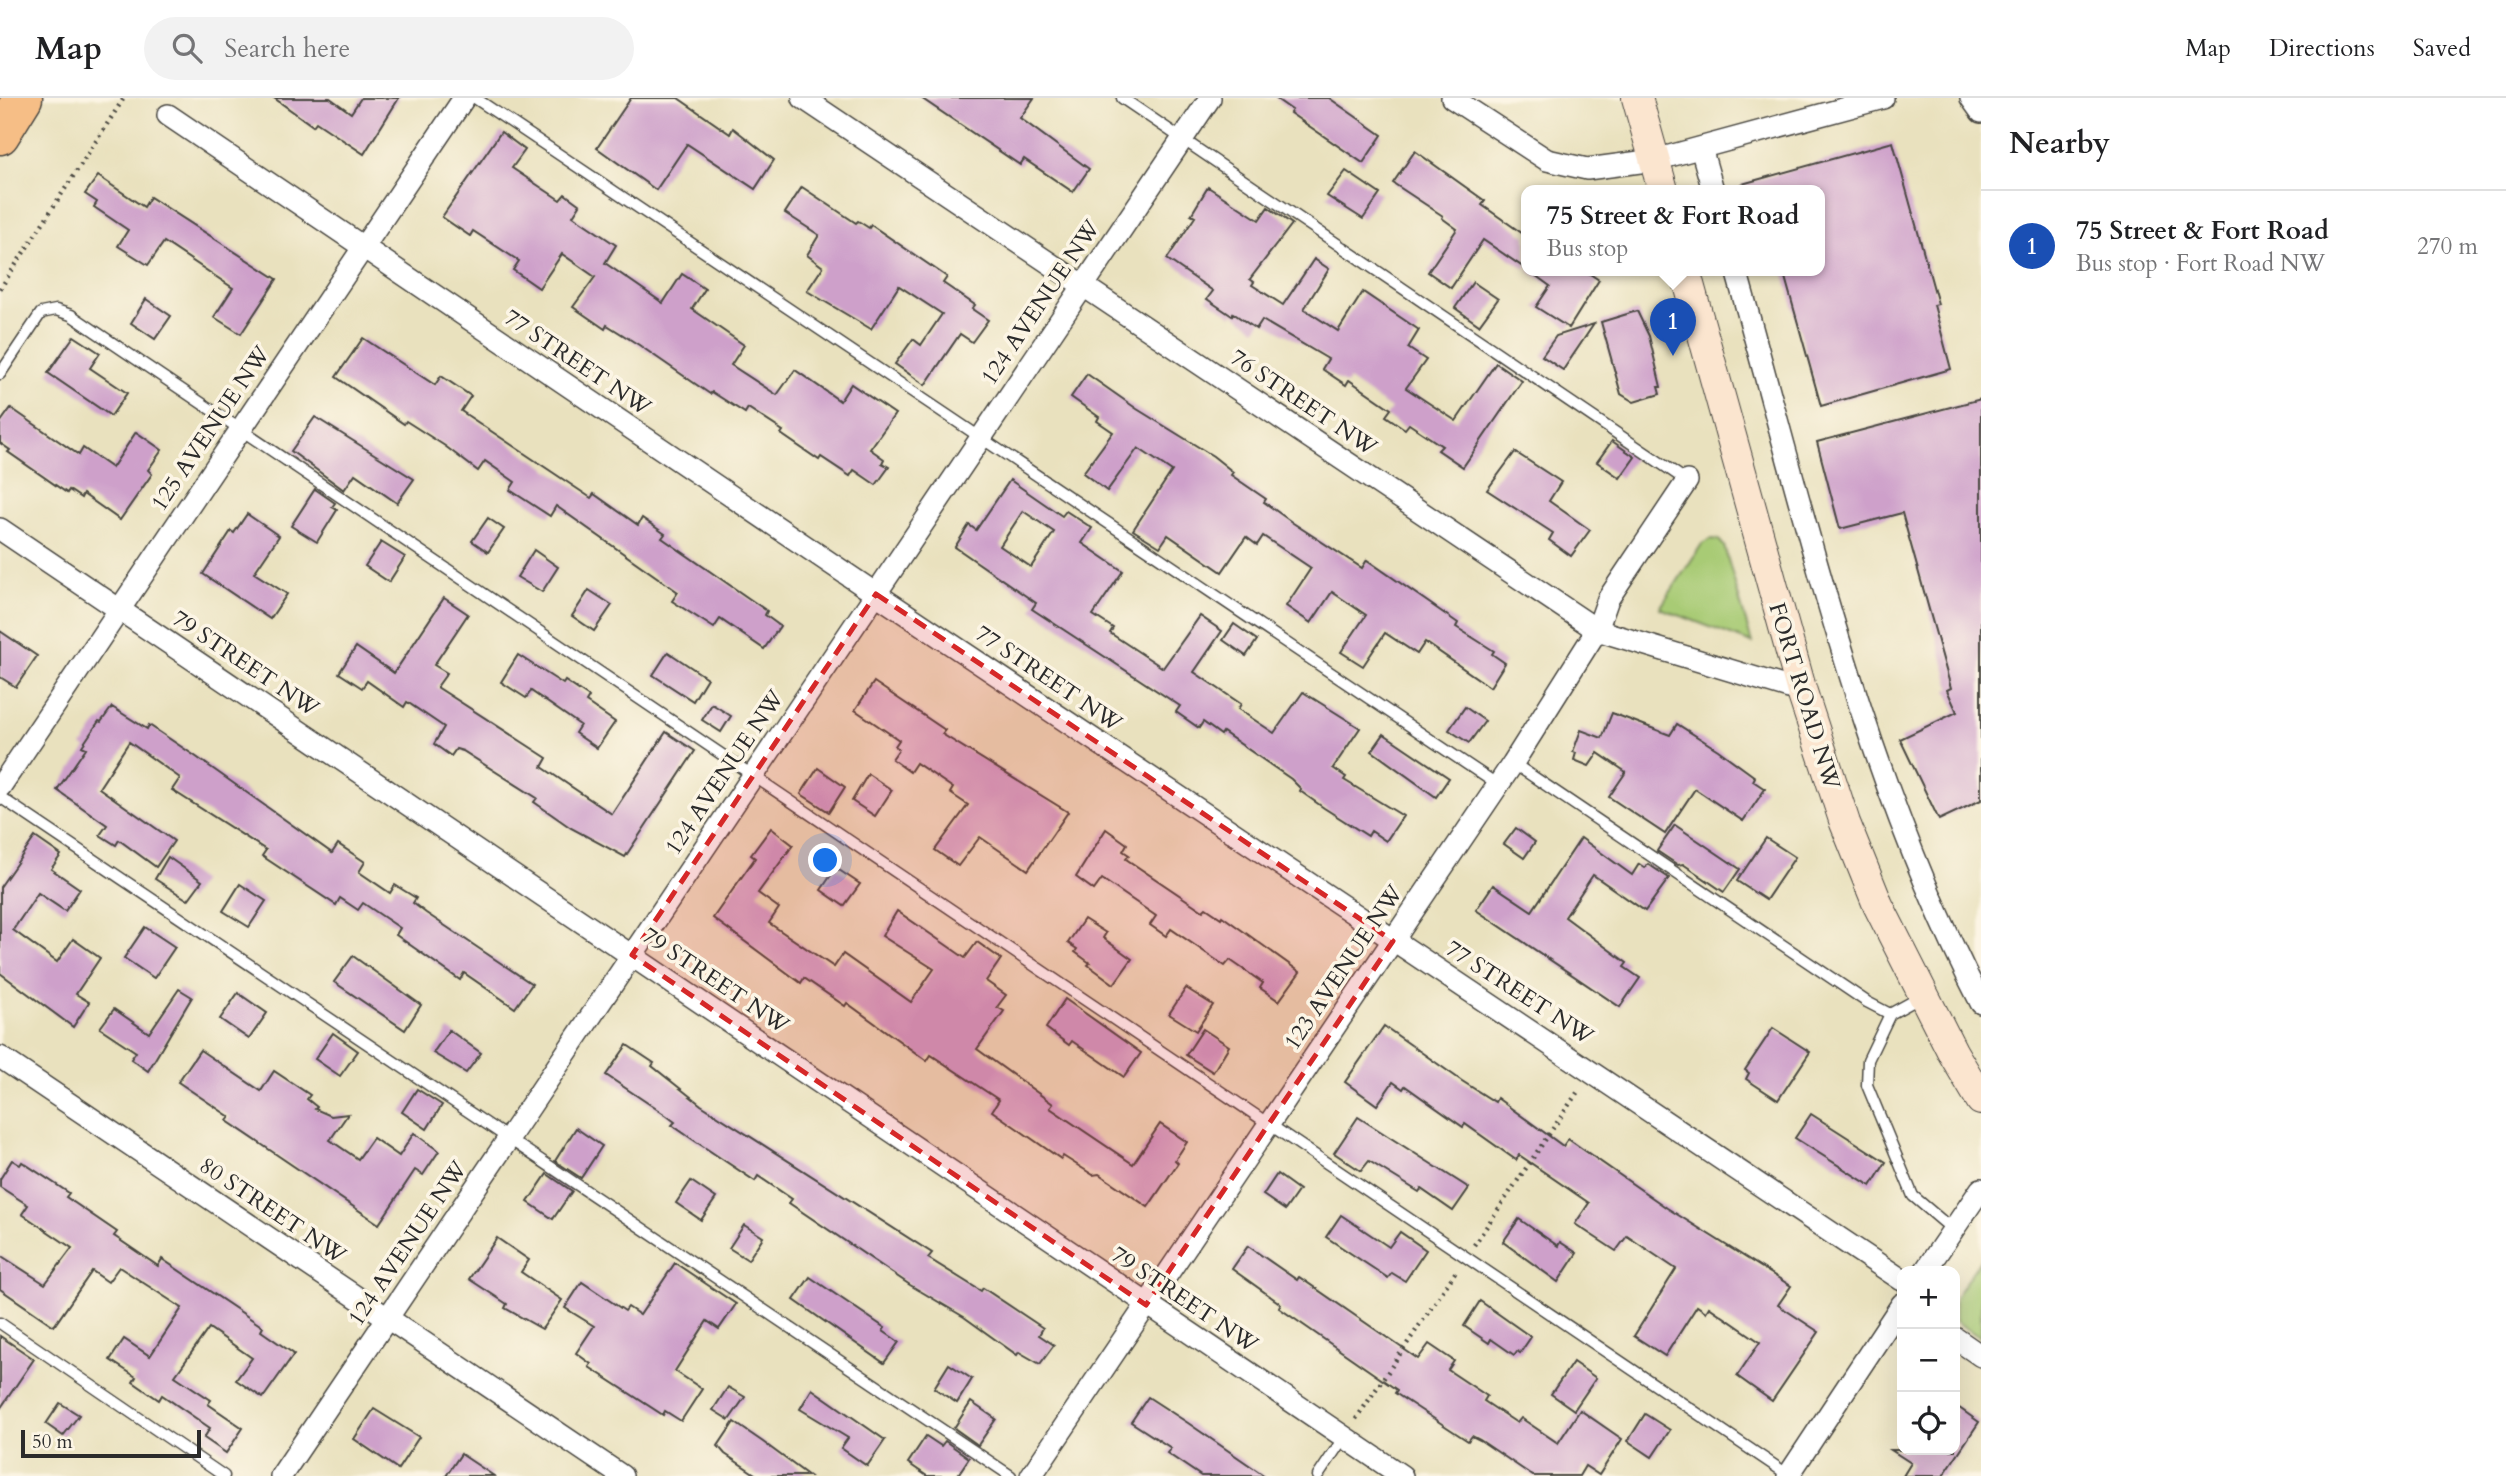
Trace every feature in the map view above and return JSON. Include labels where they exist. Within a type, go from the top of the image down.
[{"type":"highway","points":[[0,135],[23,98]]},
{"type":"street","name":"125 AVENUE NW","points":[[0,787],[464,98]]},
{"type":"street","name":"76 STREET NW","points":[[803,98],[1597,630],[1802,692]]},
{"type":"street","name":"124 AVENUE NW","points":[[281,1476],[1210,98]]},
{"type":"street","points":[[1452,98],[1528,150],[1564,165],[1599,169],[1655,160],[1883,98]]},
{"type":"street","points":[[1637,98],[1662,185]]},
{"type":"street","points":[[1971,98],[1981,112]]},
{"type":"street","name":"77 STREET NW","points":[[168,115],[876,594],[1393,941],[1592,1070],[1897,1277]]},
{"type":"street","points":[[1701,148],[1712,185]]},
{"type":"street","name":"FORT ROAD NW","points":[[1687,276],[1802,692],[1845,824],[1878,905],[1923,996],[1981,1100]]},
{"type":"street","points":[[1738,276],[1860,707],[1894,808],[1952,947],[1981,1003]]},
{"type":"street","name":"123 AVENUE NW","points":[[1031,1476],[1498,785],[1597,630],[1608,600],[1687,481]]},
{"type":"street","name":"79 STREET NW","points":[[0,528],[1402,1476]]},
{"type":"street","name":"80 STREET NW","points":[[0,1057],[622,1476]]},
{"type":"street","points":[[1928,1266],[1981,1189]]},
{"type":"street","points":[[1789,1476],[1897,1312]]},
{"type":"street","points":[[1960,1341],[1981,1356]]},
{"type":"lane","points":[[475,98],[1498,785]]},
{"type":"lane","points":[[1122,98],[1687,481]]},
{"type":"lane","points":[[0,374],[41,313],[56,310],[71,315],[1789,1476]]},
{"type":"lane","points":[[1513,762],[1867,1002],[1890,1014]]},
{"type":"lane","points":[[0,797],[1011,1476]]},
{"type":"lane","points":[[1923,996],[1890,1014],[1868,1060],[1867,1084],[1913,1196],[1952,1230]]},
{"type":"lane","points":[[0,1323],[224,1476]]},
{"type":"lane","points":[[1318,1476],[1344,1437]]},
{"type":"path","points":[[0,289],[124,98]]},
{"type":"highlighted area","points":[[876,594],[1393,941],[1146,1305],[632,955]]},
{"type":"green space","points":[[1711,539],[1719,540],[1724,546],[1752,643],[1660,608],[1702,544]]},
{"type":"green space","points":[[1981,1259],[1981,1338],[1960,1324],[1960,1290]]},
{"type":"building","points":[[274,98],[330,98],[351,113],[361,98],[399,98],[364,154],[316,122],[313,126]]},
{"type":"building","points":[[631,98],[678,98],[730,134],[733,128],[774,160],[755,189],[687,144],[656,190],[597,148]]},
{"type":"building","points":[[921,98],[1034,98],[1020,118],[1089,169],[1073,192],[1024,159],[1020,165]]},
{"type":"building","points":[[1275,98],[1329,98],[1382,135],[1363,163],[1290,113],[1292,110]]},
{"type":"building","points":[[501,132],[525,150],[512,168],[560,200],[565,194],[580,205],[573,216],[616,245],[605,263],[663,303],[682,274],[705,289],[692,309],[744,345],[731,365],[777,395],[795,370],[840,401],[851,384],[895,414],[870,449],[884,459],[882,463],[889,467],[876,485],[854,470],[850,476],[821,457],[819,460],[781,434],[783,431],[748,408],[745,413],[712,392],[710,394],[639,345],[607,325],[605,329],[573,307],[595,277],[562,254],[539,288],[513,270],[519,261],[473,231],[470,236],[442,217]]},
{"type":"building","points":[[1893,142],[1938,304],[1934,305],[1951,369],[1821,406],[1785,276],[1825,276],[1825,185],[1742,184]]},
{"type":"building","points":[[1415,151],[1485,201],[1482,205],[1521,232],[1521,266],[1483,240],[1451,288],[1428,272],[1457,229],[1442,218],[1443,216],[1393,183]]},
{"type":"building","points":[[1346,171],[1380,194],[1363,219],[1327,196]]},
{"type":"building","points":[[98,176],[144,207],[150,197],[277,279],[241,334],[214,317],[233,288],[164,242],[148,265],[118,246],[128,230],[94,207],[97,202],[85,194]]},
{"type":"building","points":[[802,187],[856,223],[858,221],[869,228],[871,225],[947,277],[943,283],[975,305],[972,309],[988,320],[972,342],[960,334],[925,385],[895,364],[913,339],[921,345],[942,314],[899,286],[871,329],[807,291],[823,267],[807,255],[819,235],[785,213]]},
{"type":"building","points":[[1208,187],[1259,220],[1268,207],[1292,224],[1250,279],[1254,282],[1252,285],[1283,305],[1314,259],[1329,269],[1304,309],[1338,331],[1363,292],[1419,330],[1408,348],[1426,360],[1406,388],[1456,421],[1496,363],[1522,381],[1463,467],[1438,450],[1442,446],[1409,424],[1405,429],[1386,416],[1391,409],[1349,380],[1346,385],[1322,369],[1328,359],[1262,320],[1256,329],[1233,313],[1232,316],[1207,299],[1213,291],[1167,259],[1195,217],[1191,215]]},
{"type":"building","points":[[1536,276],[1593,276],[1599,280],[1569,328],[1536,307],[1550,286]]},
{"type":"building","points":[[1473,282],[1498,299],[1479,325],[1455,308]]},
{"type":"building","points":[[146,299],[171,316],[155,339],[131,323]]},
{"type":"building","points":[[1637,311],[1649,336],[1661,387],[1658,387],[1660,394],[1634,402],[1621,394],[1601,322]]},
{"type":"building","points":[[1594,324],[1563,370],[1542,356],[1556,336]]},
{"type":"building","points":[[74,336],[100,353],[90,368],[127,393],[111,416],[48,373]]},
{"type":"building","points":[[363,338],[435,385],[441,376],[471,396],[461,411],[591,498],[594,494],[638,525],[642,518],[665,534],[662,538],[767,611],[765,615],[780,626],[764,649],[720,619],[714,628],[672,601],[678,592],[556,506],[550,516],[510,490],[515,482],[485,461],[478,471],[445,446],[406,421],[404,424],[336,377]]},
{"type":"building","points":[[1087,374],[1213,456],[1233,472],[1231,475],[1266,499],[1264,502],[1293,523],[1362,568],[1367,560],[1458,623],[1456,627],[1494,651],[1492,654],[1505,663],[1490,687],[1425,642],[1417,654],[1385,633],[1363,666],[1341,652],[1366,615],[1332,592],[1311,623],[1286,606],[1311,568],[1263,536],[1257,545],[1246,537],[1222,572],[1168,535],[1160,547],[1133,530],[1172,471],[1138,448],[1107,491],[1083,473],[1113,432],[1097,421],[1099,417],[1071,397]]},
{"type":"building","points":[[1981,399],[1981,800],[1939,820],[1900,739],[1957,712],[1947,690],[1951,688],[1902,513],[1840,529],[1817,442]]},
{"type":"building","points":[[11,408],[79,455],[83,448],[112,468],[136,432],[162,450],[148,470],[152,474],[120,520],[83,494],[81,498],[69,490],[67,493],[8,452],[10,450],[0,443],[0,423]]},
{"type":"building","points":[[315,417],[414,479],[397,503],[355,474],[344,490],[291,451]]},
{"type":"building","points":[[1612,441],[1635,457],[1620,478],[1597,462]]},
{"type":"building","points":[[1515,452],[1561,482],[1549,501],[1590,530],[1571,556],[1549,540],[1553,533],[1487,490]]},
{"type":"building","points":[[1010,480],[1062,516],[1066,511],[1092,528],[1082,543],[1123,571],[1093,615],[1113,628],[1110,633],[1163,668],[1200,616],[1222,631],[1194,672],[1241,704],[1238,709],[1274,733],[1303,692],[1360,728],[1333,768],[1346,777],[1344,780],[1403,816],[1386,841],[1371,831],[1368,836],[1324,808],[1300,791],[1291,779],[1223,732],[1221,735],[1203,722],[1199,728],[1176,712],[1180,706],[1032,609],[1036,603],[955,547],[969,525],[976,530]],"holes":[[[1023,511],[1054,532],[1031,567],[1000,546]]]},
{"type":"building","points":[[315,489],[335,503],[332,507],[337,510],[317,542],[291,526]]},
{"type":"building","points":[[247,514],[279,536],[254,573],[287,594],[270,619],[203,574],[231,531],[234,533]]},
{"type":"building","points":[[488,518],[504,529],[488,552],[472,541]]},
{"type":"building","points":[[381,542],[405,557],[389,582],[365,566]]},
{"type":"building","points":[[534,550],[558,567],[542,592],[517,577]]},
{"type":"building","points":[[589,590],[612,605],[594,631],[572,616]]},
{"type":"building","points":[[444,598],[468,614],[434,665],[447,673],[437,687],[547,758],[542,767],[612,814],[666,732],[695,751],[625,857],[571,828],[534,802],[537,798],[463,751],[456,749],[451,756],[434,744],[444,727],[407,702],[404,707],[367,681],[362,688],[339,673],[356,647],[394,673]]},
{"type":"building","points":[[1234,624],[1257,640],[1246,656],[1223,640]]},
{"type":"building","points":[[0,631],[37,656],[16,687],[0,677]]},
{"type":"building","points":[[668,652],[707,678],[693,701],[653,675]]},
{"type":"building","points":[[518,655],[589,697],[586,702],[615,722],[597,748],[575,733],[580,725],[531,691],[526,698],[501,682]]},
{"type":"building","points":[[874,682],[945,730],[942,734],[1068,812],[1028,870],[980,837],[958,866],[935,850],[968,805],[950,793],[953,788],[916,763],[910,772],[892,759],[899,749],[895,746],[899,740],[855,710]]},
{"type":"building","points":[[712,704],[731,716],[721,732],[702,720]]},
{"type":"building","points":[[112,707],[147,729],[149,725],[332,853],[338,844],[365,862],[359,872],[390,893],[395,885],[416,898],[413,903],[426,913],[532,984],[515,1008],[464,973],[460,980],[396,935],[400,928],[363,903],[358,910],[340,898],[336,905],[262,856],[266,850],[172,790],[180,778],[129,742],[99,788],[174,841],[156,867],[119,840],[116,845],[100,835],[107,825],[57,790],[86,748],[82,746]]},
{"type":"building","points":[[1465,707],[1485,721],[1469,743],[1449,730]]},
{"type":"building","points":[[1612,713],[1670,735],[1677,724],[1755,777],[1753,781],[1765,789],[1743,821],[1695,789],[1665,834],[1609,797],[1626,772],[1598,753],[1589,766],[1574,760],[1576,753],[1573,752],[1581,730],[1602,738]]},
{"type":"building","points":[[1384,734],[1449,778],[1436,797],[1372,751]]},
{"type":"building","points":[[818,768],[845,787],[829,812],[801,794]]},
{"type":"building","points":[[868,774],[892,790],[875,816],[852,801]]},
{"type":"building","points":[[1675,825],[1740,869],[1724,892],[1683,864],[1678,865],[1657,851]]},
{"type":"building","points":[[771,828],[793,845],[758,893],[779,908],[769,923],[834,967],[843,954],[911,1002],[934,969],[882,936],[897,911],[965,958],[977,942],[1001,959],[986,981],[1006,995],[997,1007],[1004,1011],[977,1049],[1053,1104],[1050,1108],[1133,1164],[1160,1124],[1187,1142],[1175,1160],[1178,1163],[1148,1207],[1099,1174],[1093,1175],[1063,1156],[1061,1159],[992,1111],[999,1100],[931,1055],[927,1061],[847,1003],[845,1006],[804,978],[801,983],[713,918],[755,858],[751,855]]},
{"type":"building","points":[[1516,828],[1535,842],[1524,858],[1504,844]]},
{"type":"building","points":[[1106,829],[1127,844],[1123,851],[1129,855],[1126,859],[1203,911],[1206,908],[1221,918],[1222,916],[1300,972],[1279,1001],[1260,988],[1263,983],[1230,960],[1225,966],[1171,929],[1166,936],[1150,925],[1156,916],[1102,879],[1094,890],[1076,877]]},
{"type":"building","points":[[35,837],[61,855],[51,869],[80,889],[65,911],[38,893],[13,930],[57,962],[73,939],[100,958],[76,994],[89,1002],[73,1027],[0,973],[0,887]]},
{"type":"building","points":[[1581,838],[1632,875],[1639,864],[1645,868],[1648,864],[1669,878],[1645,911],[1593,875],[1565,917],[1627,963],[1624,967],[1640,978],[1620,1007],[1476,910],[1493,885],[1532,911]]},
{"type":"building","points":[[1766,838],[1795,857],[1766,900],[1737,881]]},
{"type":"building","points":[[168,857],[202,881],[188,900],[155,879]]},
{"type":"building","points":[[836,868],[860,884],[844,906],[821,890]]},
{"type":"building","points":[[240,884],[266,901],[249,927],[223,911]]},
{"type":"building","points":[[1084,919],[1106,933],[1103,938],[1132,959],[1114,984],[1088,965],[1090,963],[1068,943]]},
{"type":"building","points":[[145,927],[175,947],[154,978],[124,958]]},
{"type":"building","points":[[353,956],[421,1005],[405,1030],[334,982]]},
{"type":"building","points":[[1186,988],[1213,1005],[1196,1031],[1169,1014]]},
{"type":"building","points":[[179,989],[192,997],[148,1071],[131,1059],[136,1052],[100,1028],[114,1009],[149,1033]]},
{"type":"building","points":[[238,993],[267,1013],[249,1039],[220,1019]]},
{"type":"building","points":[[1065,999],[1141,1053],[1124,1077],[1072,1041],[1069,1045],[1046,1028]]},
{"type":"building","points":[[1384,1026],[1495,1102],[1497,1098],[1563,1146],[1568,1139],[1667,1208],[1791,1286],[1778,1305],[1819,1332],[1772,1401],[1737,1376],[1760,1342],[1709,1307],[1706,1312],[1697,1306],[1665,1356],[1634,1336],[1676,1269],[1627,1236],[1616,1251],[1575,1224],[1589,1203],[1519,1155],[1516,1160],[1465,1124],[1463,1127],[1405,1086],[1403,1089],[1393,1082],[1377,1105],[1345,1082]]},
{"type":"building","points":[[1773,1028],[1810,1052],[1778,1100],[1746,1079],[1749,1073],[1745,1070]]},
{"type":"building","points":[[1203,1029],[1229,1046],[1213,1072],[1186,1055]]},
{"type":"building","points":[[449,1030],[481,1053],[466,1073],[433,1053]]},
{"type":"building","points":[[333,1033],[358,1051],[340,1076],[315,1059]]},
{"type":"building","points":[[627,1045],[654,1063],[652,1066],[701,1105],[932,1253],[928,1258],[981,1291],[983,1288],[1043,1328],[1039,1335],[1054,1345],[1040,1364],[1019,1352],[1017,1355],[964,1317],[910,1285],[789,1203],[792,1199],[758,1176],[755,1181],[692,1139],[672,1125],[675,1122],[667,1116],[606,1075]]},
{"type":"building","points":[[200,1050],[261,1091],[274,1071],[310,1095],[307,1099],[317,1107],[315,1109],[331,1116],[348,1114],[330,1140],[358,1159],[373,1138],[399,1156],[414,1133],[439,1151],[423,1175],[415,1170],[379,1224],[227,1121],[230,1117],[178,1082]]},
{"type":"building","points":[[417,1089],[442,1105],[427,1129],[402,1112]]},
{"type":"building","points":[[1811,1114],[1886,1162],[1871,1186],[1795,1138]]},
{"type":"building","points":[[1358,1117],[1469,1188],[1453,1211],[1421,1189],[1419,1192],[1369,1161],[1361,1171],[1334,1153]]},
{"type":"building","points":[[576,1128],[602,1146],[581,1178],[555,1161]]},
{"type":"building","points":[[12,1160],[20,1165],[22,1162],[69,1193],[66,1197],[117,1232],[114,1236],[158,1266],[162,1259],[263,1327],[261,1331],[294,1354],[263,1398],[236,1380],[252,1358],[209,1328],[175,1376],[211,1400],[208,1404],[243,1428],[226,1453],[204,1438],[210,1428],[162,1395],[159,1400],[133,1382],[136,1377],[110,1360],[124,1339],[150,1356],[182,1308],[119,1267],[108,1282],[92,1271],[54,1326],[0,1289],[0,1255],[45,1284],[72,1248],[22,1214],[28,1205],[0,1187],[0,1179]]},
{"type":"building","points":[[547,1174],[572,1191],[553,1219],[528,1202]]},
{"type":"building","points":[[1277,1174],[1299,1190],[1285,1210],[1263,1195]]},
{"type":"building","points":[[691,1181],[716,1198],[701,1220],[676,1203]]},
{"type":"building","points":[[1341,1215],[1389,1247],[1400,1232],[1426,1250],[1405,1281],[1392,1273],[1388,1278],[1326,1237]]},
{"type":"building","points":[[1519,1219],[1558,1246],[1560,1242],[1577,1253],[1558,1282],[1503,1242]]},
{"type":"building","points":[[744,1225],[763,1237],[748,1260],[729,1248]]},
{"type":"building","points":[[497,1238],[529,1260],[521,1272],[562,1300],[542,1329],[505,1308],[507,1304],[469,1279]]},
{"type":"building","points":[[1248,1246],[1297,1280],[1299,1277],[1418,1359],[1429,1344],[1454,1361],[1448,1370],[1487,1396],[1484,1401],[1517,1423],[1521,1418],[1558,1443],[1580,1410],[1622,1439],[1599,1475],[1585,1466],[1579,1476],[1533,1476],[1480,1440],[1472,1436],[1468,1441],[1395,1393],[1397,1390],[1279,1308],[1281,1304],[1232,1269]]},
{"type":"building","points":[[675,1263],[736,1304],[719,1329],[707,1321],[675,1371],[702,1389],[681,1421],[665,1411],[663,1415],[589,1367],[591,1364],[576,1353],[594,1326],[565,1308],[582,1282],[625,1311],[628,1307],[640,1315]]},
{"type":"building","points":[[810,1277],[885,1328],[883,1331],[899,1342],[884,1363],[794,1300]]},
{"type":"building","points":[[1480,1301],[1531,1337],[1520,1353],[1517,1351],[1514,1355],[1491,1339],[1489,1343],[1464,1326]]},
{"type":"building","points":[[0,1336],[34,1359],[0,1409]]},
{"type":"building","points":[[1573,1362],[1596,1378],[1574,1410],[1551,1394]]},
{"type":"building","points":[[949,1364],[972,1379],[957,1403],[934,1388]]},
{"type":"building","points":[[728,1387],[745,1397],[729,1420],[713,1410]]},
{"type":"building","points":[[812,1389],[885,1440],[867,1466],[841,1448],[848,1438],[800,1409]]},
{"type":"building","points":[[1148,1397],[1265,1476],[1201,1476],[1167,1453],[1171,1448],[1131,1422]]},
{"type":"building","points":[[971,1402],[996,1419],[978,1445],[954,1428]]},
{"type":"building","points":[[60,1403],[79,1415],[63,1436],[46,1424]]},
{"type":"building","points":[[374,1409],[419,1437],[398,1469],[354,1439]]},
{"type":"building","points":[[1960,1409],[1979,1422],[1960,1450]]},
{"type":"building","points":[[1645,1414],[1670,1430],[1652,1457],[1628,1441]]},
{"type":"building","points":[[734,1422],[809,1476],[758,1476],[725,1454],[718,1446]]},
{"type":"building","points":[[926,1436],[941,1446],[945,1441],[969,1458],[957,1476],[927,1476],[908,1463]]},
{"type":"building","points":[[461,1454],[494,1476],[446,1476]]},
{"type":"building","points":[[1899,1455],[1957,1455],[1943,1476],[1903,1476],[1911,1463]]},
{"type":"place","name":"75 Street & Fort Road","points":[[1673,356]]}]
